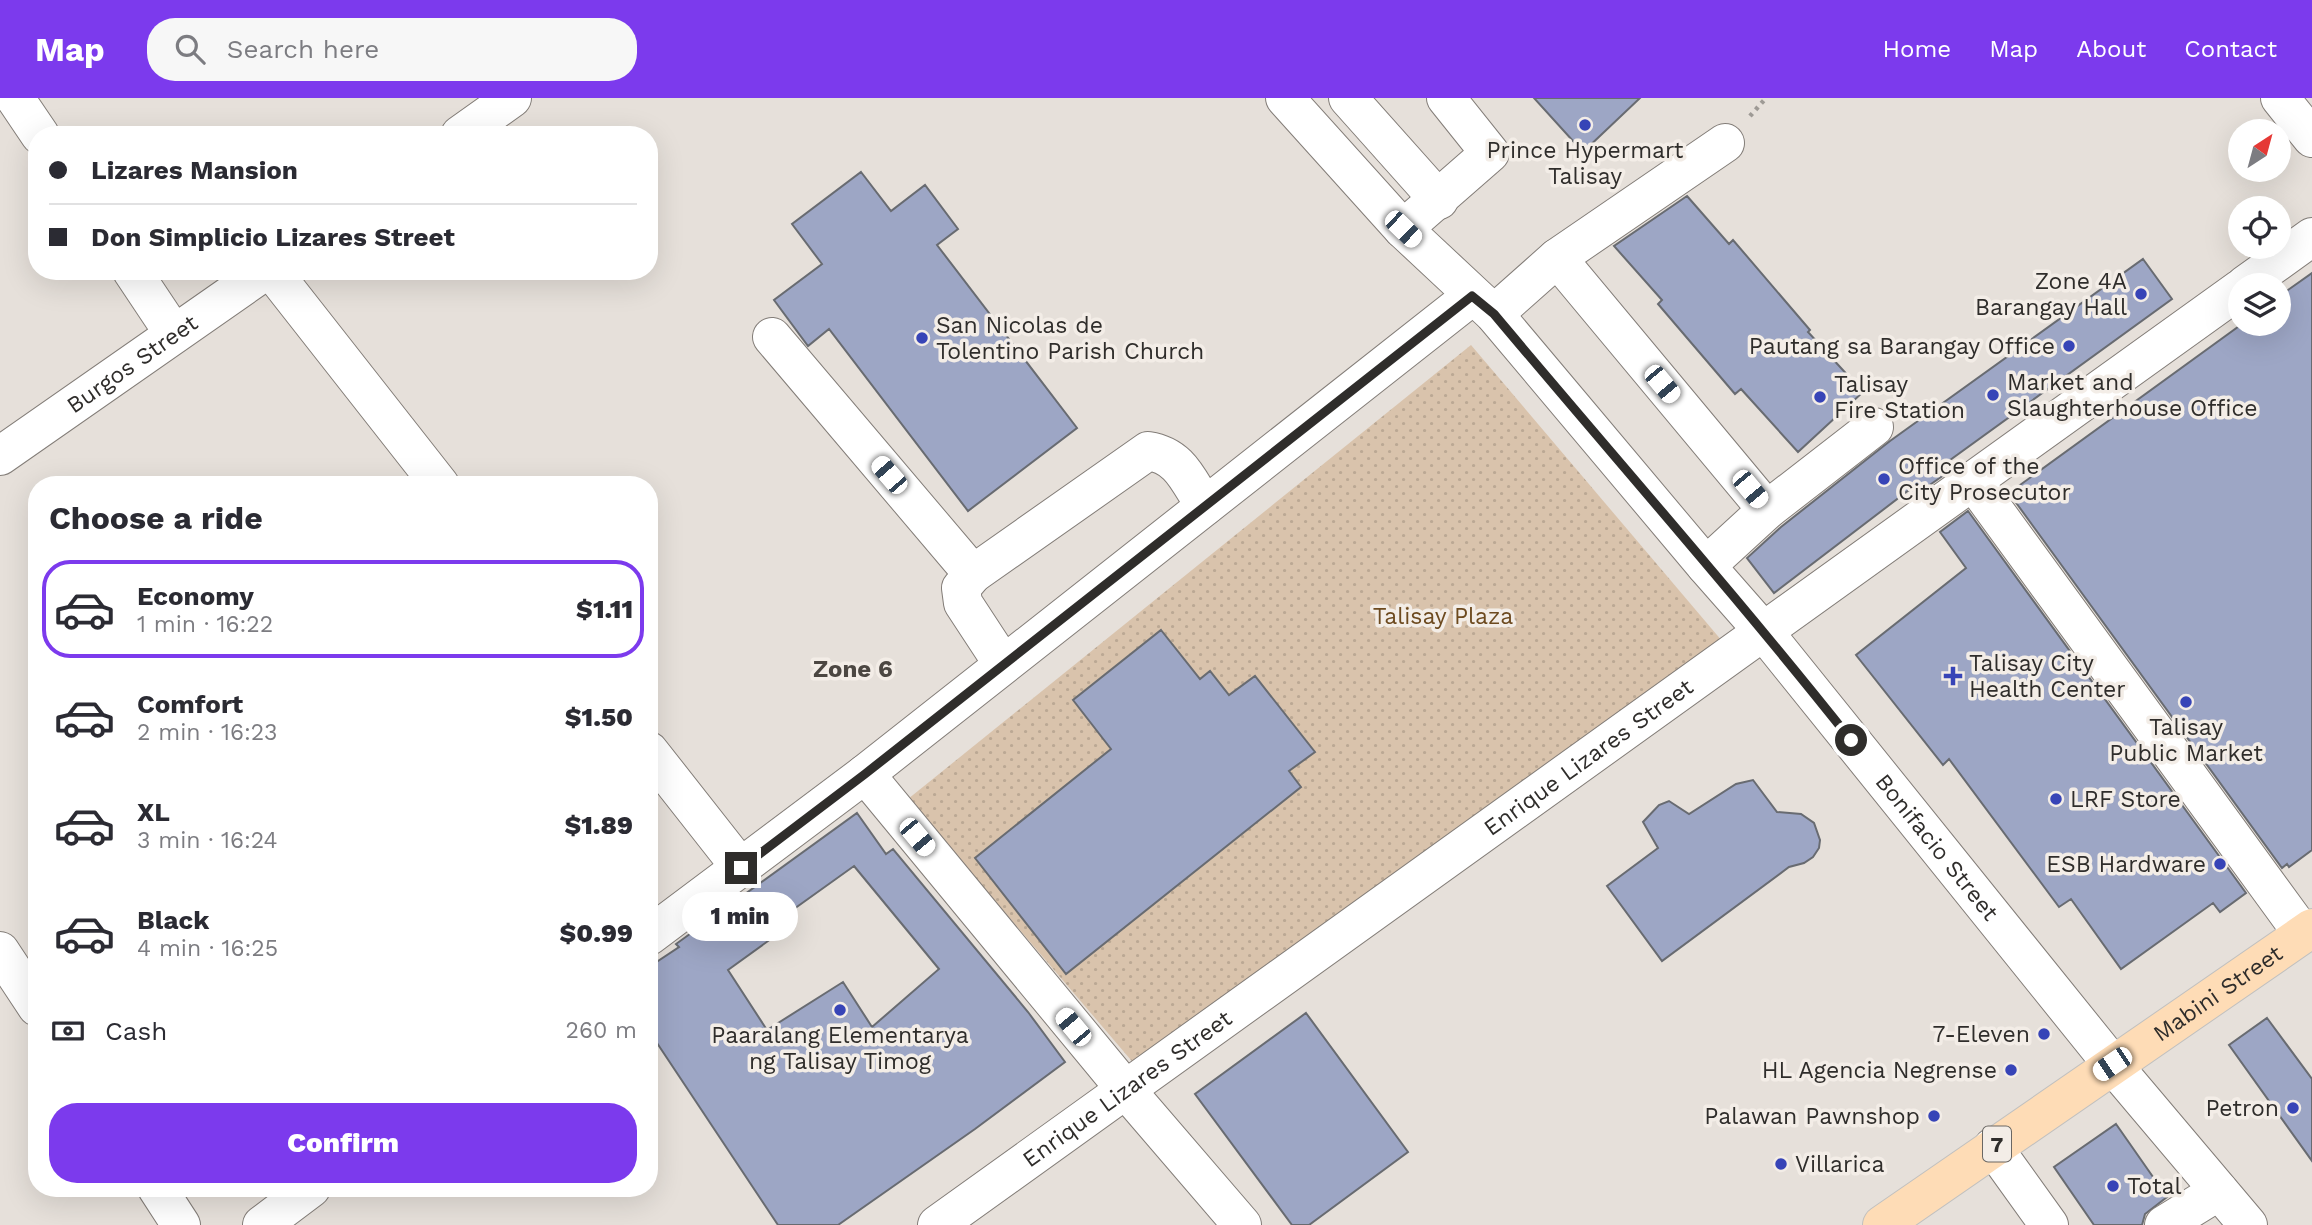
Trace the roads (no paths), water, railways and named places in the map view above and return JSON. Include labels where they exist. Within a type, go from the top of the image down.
[{"type":"main road","name":"Mabini Street","points":[[1882,1225],[2307,931]]},
{"type":"street","points":[[15,98],[34,126]]},
{"type":"street","points":[[473,126],[512,98]]},
{"type":"street","name":"Bonifacio Street","points":[[1285,98],[1403,229],[1483,305],[1764,632],[2112,1064],[2248,1225]]},
{"type":"street","points":[[1348,98],[1439,200]]},
{"type":"street","points":[[1403,229],[1490,153],[1446,98]]},
{"type":"street","points":[[2280,98],[2312,138]]},
{"type":"street","points":[[658,929],[865,774],[1205,506],[1483,305],[1557,258],[1725,143]]},
{"type":"street","points":[[2262,273],[2312,237]]},
{"type":"street","points":[[1557,258],[1767,510]]},
{"type":"street","points":[[138,280],[174,334]]},
{"type":"street","name":"Burgos Street","points":[[0,456],[252,280]]},
{"type":"street","points":[[279,280],[433,476]]},
{"type":"street","name":"Enrique Lizares Street","points":[[937,1225],[2228,298]]},
{"type":"street","points":[[772,337],[973,573]]},
{"type":"street","points":[[1706,566],[1767,510],[1874,427]]},
{"type":"street","points":[[1003,664],[963,603],[961,587],[973,573],[1148,451],[1163,453],[1177,462],[1205,506]]},
{"type":"street","points":[[1973,481],[2307,931]]},
{"type":"street","points":[[658,762],[741,868]]},
{"type":"street","points":[[865,774],[1126,1090],[1242,1225]]},
{"type":"street","points":[[0,951],[28,993]]},
{"type":"street","points":[[1993,1147],[2049,1225]]},
{"type":"street","points":[[2164,1225],[2219,1191]]},
{"type":"street","points":[[163,1197],[181,1225]]},
{"type":"street","points":[[262,1225],[299,1197]]},
{"type":"place","name":"Prince Hypermart Talisay","points":[[1585,125]]},
{"type":"place","name":"Zone 4A Barangay Hall","points":[[2141,294]]},
{"type":"place","name":"San Nicolas de Tolentino Parish Church","points":[[922,338]]},
{"type":"place","name":"Pautang sa Barangay Office","points":[[2069,346]]},
{"type":"place","name":"Market and Slaughterhouse Office","points":[[1993,395]]},
{"type":"place","name":"Talisay Fire Station","points":[[1820,397]]},
{"type":"place","name":"Office of the City Prosecutor","points":[[1884,479]]},
{"type":"place","name":"Talisay City Health Center","points":[[1953,676]]},
{"type":"place","name":"Talisay Public Market","points":[[2186,702]]},
{"type":"place","name":"LRF Store","points":[[2056,799]]},
{"type":"place","name":"ESB Hardware","points":[[2220,864]]},
{"type":"place","name":"Paaralang Elementarya ng Talisay Timog","points":[[840,1010]]},
{"type":"place","name":"7-Eleven","points":[[2044,1034]]},
{"type":"place","name":"HL Agencia Negrense","points":[[2011,1070]]},
{"type":"place","name":"Petron","points":[[2293,1108]]},
{"type":"place","name":"Palawan Pawnshop","points":[[1934,1116]]},
{"type":"place","name":"Villarica","points":[[1781,1164]]},
{"type":"place","name":"Total","points":[[2113,1186]]},
{"type":"district","name":"Zone 6","points":[[853,669]]},
{"type":"park label","name":"Talisay Plaza","points":[[1443,616]]}]
